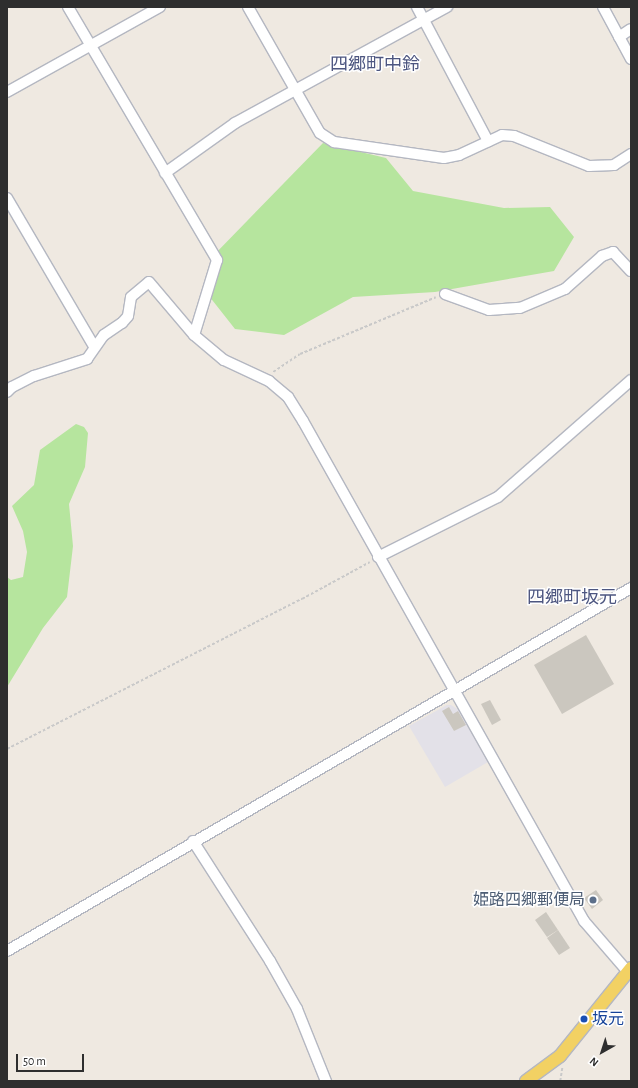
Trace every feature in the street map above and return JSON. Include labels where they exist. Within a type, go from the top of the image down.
[{"type":"main road","points":[[526,1081],[560,1056],[629,970]]},
{"type":"street","points":[[68,7],[217,260],[194,335]]},
{"type":"street","points":[[7,92],[160,7]]},
{"type":"street","points":[[248,7],[320,133],[334,142],[444,158],[459,155],[502,135],[514,136],[589,166],[614,165],[631,154]]},
{"type":"street","points":[[417,7],[425,19],[488,141]]},
{"type":"street","points":[[165,173],[208,140],[295,90],[447,7]]},
{"type":"street","points":[[604,7],[631,59]]},
{"type":"street","points":[[619,37],[631,29]]},
{"type":"street","points":[[7,198],[94,346]]},
{"type":"street","points":[[446,294],[489,310],[520,308],[565,289],[602,256],[613,252],[631,271]]},
{"type":"street","points":[[7,392],[12,387],[34,376],[87,360],[94,346],[104,335],[122,323],[128,316],[131,297],[149,282],[194,335],[224,360],[263,378],[288,397],[304,421],[378,557],[584,921],[629,970]]},
{"type":"street","points":[[378,557],[498,497],[631,380]]},
{"type":"street","points":[[7,951],[193,841],[631,588]]},
{"type":"street","points":[[193,841],[270,961],[297,1010],[326,1081]]},
{"type":"path","points":[[263,378],[300,354],[446,294]]},
{"type":"path","points":[[7,749],[302,599],[378,557]]},
{"type":"shaded area","points":[[447,705],[451,705],[459,710],[488,762],[445,787],[409,726]]},
{"type":"green space","points":[[323,143],[386,158],[413,191],[504,208],[550,207],[574,237],[554,271],[435,292],[353,297],[284,335],[235,329],[209,296],[212,257]]},
{"type":"green space","points":[[76,424],[84,427],[88,433],[85,467],[69,504],[73,546],[67,597],[43,628],[7,687],[7,577],[11,580],[23,577],[27,552],[23,531],[12,506],[34,485],[40,450]]},
{"type":"building","points":[[586,635],[614,684],[562,714],[534,665]]},
{"type":"building","points":[[490,700],[501,720],[492,725],[481,704]]},
{"type":"building","points":[[449,707],[453,714],[458,711],[466,725],[454,731],[442,711]]},
{"type":"building","points":[[596,890],[603,900],[592,909],[584,898]]},
{"type":"building","points":[[546,912],[558,930],[547,937],[535,920]]},
{"type":"building","points":[[558,930],[570,948],[559,955],[547,938]]},
{"type":"place","name":"姫路四郷郵便局","points":[[593,900]]},
{"type":"place","name":"坂元","points":[[584,1019]]},
{"type":"district","name":"四郷町中鈴","points":[[375,65]]},
{"type":"district","name":"四郷町坂元","points":[[572,598]]}]
